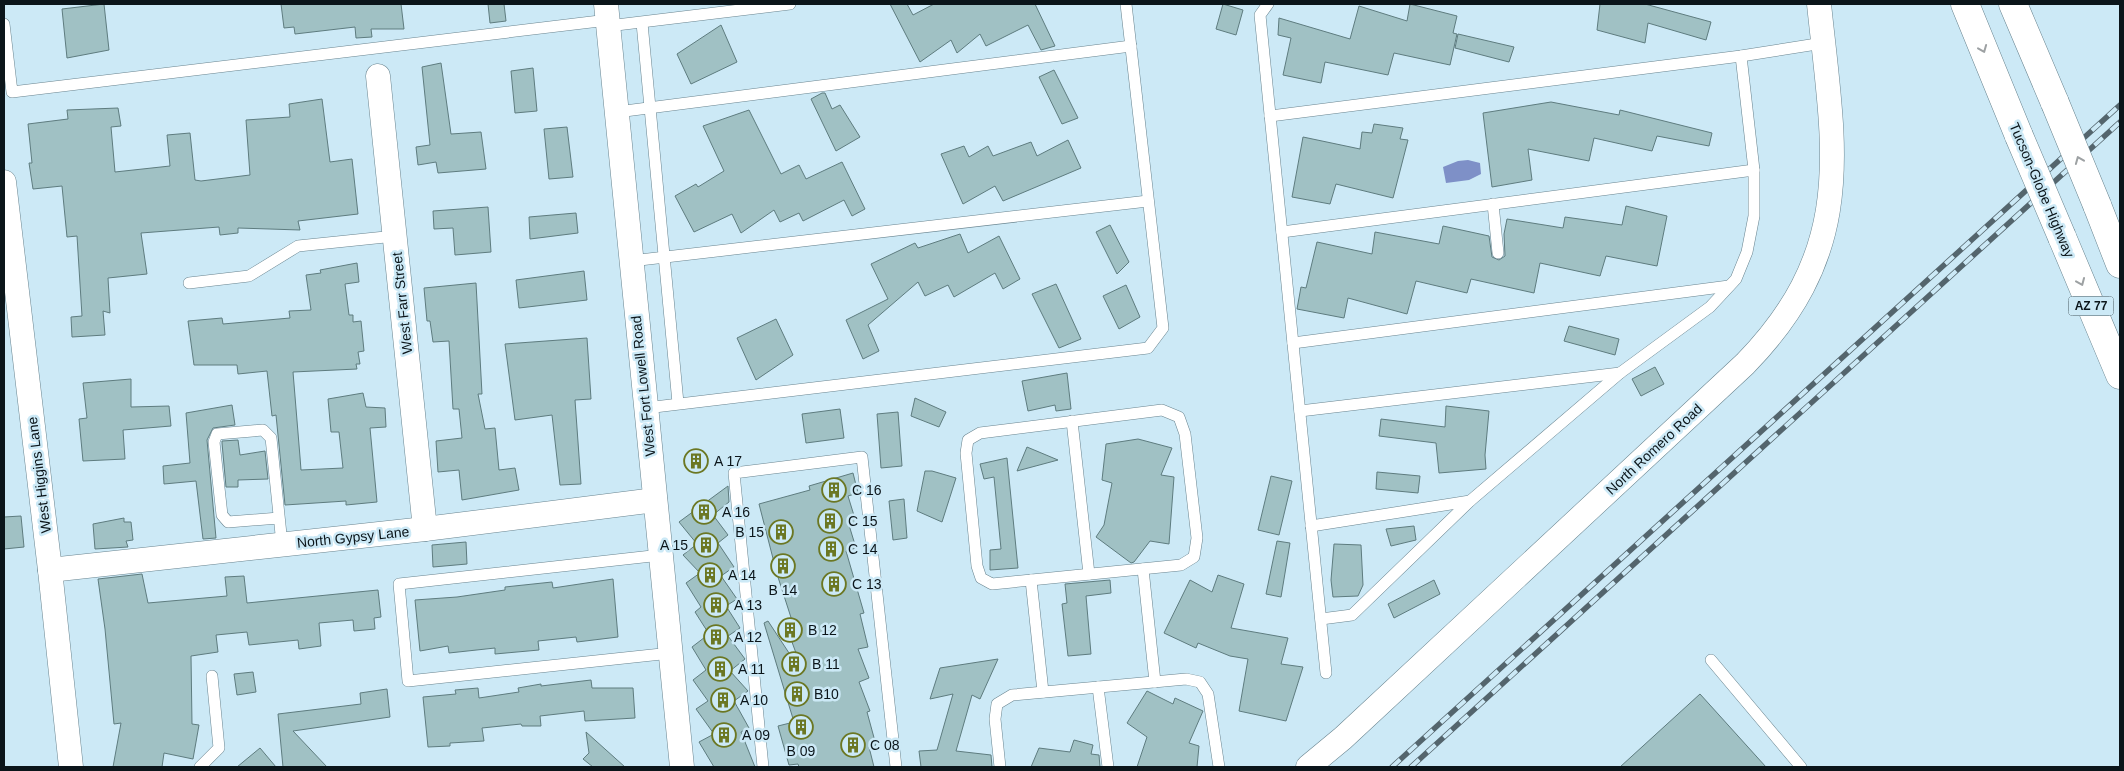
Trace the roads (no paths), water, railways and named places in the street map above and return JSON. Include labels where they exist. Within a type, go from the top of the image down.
[{"type":"highway","name":"Tucson-Globe Highway","points":[[1965,4],[2120,376]]},
{"type":"highway","points":[[2013,4],[2055,102],[2120,264]]},
{"type":"street","name":"North Romero Road","points":[[1308,767],[1343,738],[1745,364],[1780,324],[1805,283],[1816,256],[1830,202],[1833,142],[1819,4]]},
{"type":"street","name":"West Fort Lowell Road","points":[[608,17],[682,767]]},
{"type":"street","name":"West Farr Street","points":[[378,76],[425,529]]},
{"type":"street","name":"West Higgins Lane","points":[[4,182],[50,570],[71,767]]},
{"type":"street","name":"North Gypsy Lane","points":[[50,570],[425,529],[655,500]]},
{"type":"lane","points":[[4,24],[12,92],[608,17],[642,23],[790,4]]},
{"type":"lane","points":[[646,408],[1148,348],[1163,328],[1126,4]]},
{"type":"lane","points":[[1268,4],[1260,15],[1326,673]]},
{"type":"lane","points":[[642,23],[678,404]]},
{"type":"lane","points":[[1270,116],[1741,56],[1823,43]]},
{"type":"lane","points":[[617,112],[1131,46]]},
{"type":"lane","points":[[1321,619],[1352,615],[1470,501],[1620,373],[1710,307],[1736,279],[1746,252],[1754,216],[1754,170],[1741,56]]},
{"type":"lane","points":[[1282,232],[1754,170]]},
{"type":"lane","points":[[631,260],[1148,201]]},
{"type":"lane","points":[[1493,204],[1498,253]]},
{"type":"lane","points":[[189,283],[249,276],[298,246],[395,236]]},
{"type":"lane","points":[[1293,343],[1729,286]]},
{"type":"lane","points":[[1300,410],[1620,373]]},
{"type":"lane","points":[[1162,410],[1179,416],[1185,434],[1197,538],[1194,557],[1181,565],[1144,568],[992,584],[981,578],[977,566],[966,453],[968,440],[980,433],[1162,410]]},
{"type":"lane","points":[[1072,421],[1089,574]]},
{"type":"lane","points":[[279,518],[228,522],[222,515],[214,442],[217,434],[263,430],[269,434],[279,518],[282,544]]},
{"type":"lane","points":[[763,767],[734,472],[862,457],[896,767]]},
{"type":"lane","points":[[1311,526],[1470,501]]},
{"type":"lane","points":[[661,555],[399,584],[408,681],[671,653]]},
{"type":"lane","points":[[1144,568],[1155,682]]},
{"type":"lane","points":[[1031,580],[1043,692]]},
{"type":"lane","points":[[1711,660],[1801,767]]},
{"type":"lane","points":[[200,767],[219,748],[212,676]]},
{"type":"lane","points":[[1000,767],[995,719],[997,704],[1012,695],[1186,679],[1200,682],[1208,694],[1219,767]]},
{"type":"lane","points":[[1098,687],[1108,767]]},
{"type":"water","points":[[1468,160],[1480,163],[1481,174],[1469,180],[1446,183],[1443,167],[1458,161]]},
{"type":"railway","points":[[1392,767],[2120,105]]},
{"type":"railway","points":[[1411,767],[2120,122]]},
{"type":"place","name":"A 17","points":[[696,461]]},
{"type":"place","name":"C 16","points":[[834,490]]},
{"type":"place","name":"A 16","points":[[704,512]]},
{"type":"place","name":"C 15","points":[[830,521]]},
{"type":"place","name":"B 15","points":[[781,532]]},
{"type":"place","name":"A 15","points":[[706,545]]},
{"type":"place","name":"C 14","points":[[831,549]]},
{"type":"place","name":"B 14","points":[[783,566]]},
{"type":"place","name":"A 14","points":[[710,575]]},
{"type":"place","name":"C 13","points":[[834,584]]},
{"type":"place","name":"A 13","points":[[716,605]]},
{"type":"place","name":"B 12","points":[[790,630]]},
{"type":"place","name":"A 12","points":[[716,637]]},
{"type":"place","name":"B 11","points":[[794,664]]},
{"type":"place","name":"A 11","points":[[720,669]]},
{"type":"place","name":"B10","points":[[797,694]]},
{"type":"place","name":"A 10","points":[[723,700]]},
{"type":"place","name":"B 09","points":[[801,727]]},
{"type":"place","name":"A 09","points":[[724,735]]},
{"type":"place","name":"C 08","points":[[853,745]]}]
